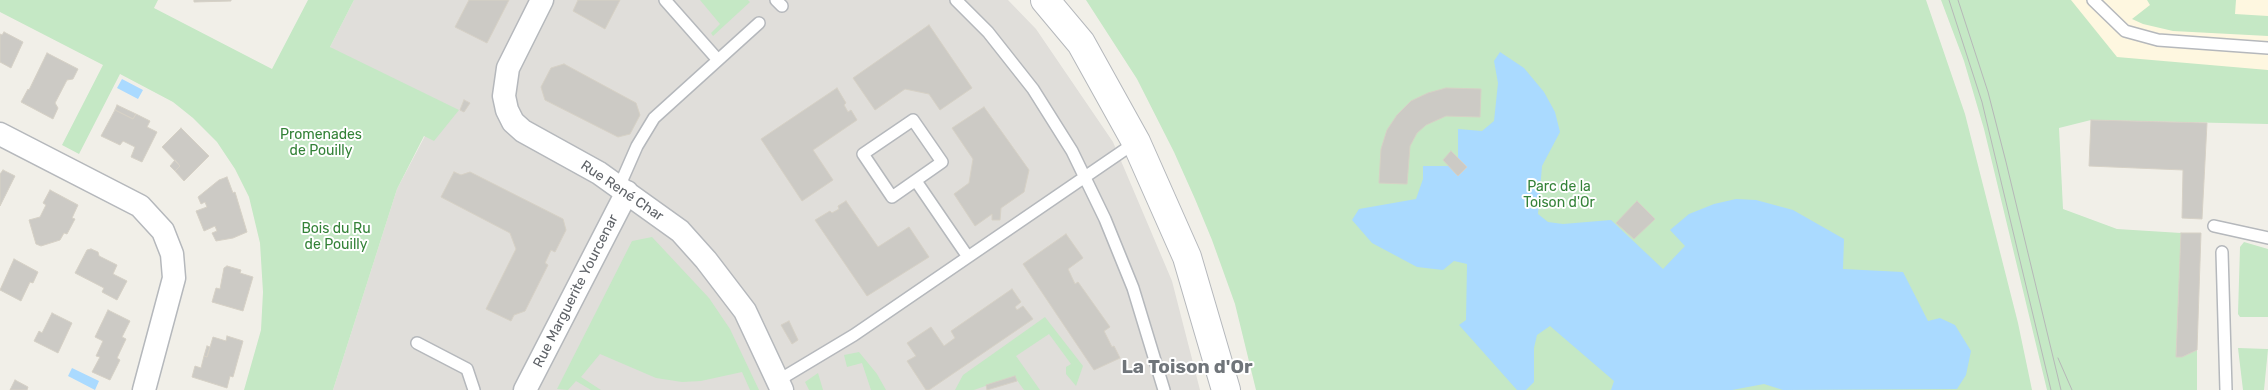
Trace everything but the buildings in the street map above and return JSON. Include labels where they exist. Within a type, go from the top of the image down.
[{"type":"street","name":"Rue René Char","points":[[542,0],[508,68],[504,96],[507,110],[513,122],[523,131],[599,172],[680,231],[706,260],[745,311],[781,385]]},
{"type":"street","points":[[1045,0],[1081,43],[1136,142],[1187,257],[1226,390]]},
{"type":"street","points":[[0,134],[140,206],[163,230],[172,254],[174,278],[144,390]]},
{"type":"street","name":"Rue Marguerite Yourcenar","points":[[529,389],[623,189]]},
{"type":"lane","points":[[665,0],[718,60]]},
{"type":"lane","points":[[956,0],[988,32],[1033,89],[1072,151],[1105,219],[1133,288],[1164,390]]},
{"type":"lane","points":[[2093,0],[2125,31],[2158,40],[2268,48]]},
{"type":"lane","points":[[623,189],[637,146],[654,118],[759,23]]},
{"type":"lane","points":[[914,120],[942,162],[916,181],[892,197],[863,154],[914,120]]},
{"type":"lane","points":[[781,385],[1136,142]]},
{"type":"lane","points":[[916,181],[968,257]]},
{"type":"lane","points":[[2214,226],[2268,238]]},
{"type":"lane","points":[[2222,252],[2226,390]]},
{"type":"lane","points":[[417,342],[467,370],[474,390]]},
{"type":"shaded area","points":[[354,0],[1008,0],[1036,29],[1113,142],[1172,281],[1200,390],[333,390],[397,189],[425,136],[330,47]]},
{"type":"shaded area","points":[[2052,0],[2268,0],[2268,75],[2099,67]]},
{"type":"green space","name":"Promenades de Pouilly","points":[[0,0],[158,0],[154,8],[272,69],[308,0],[354,0],[330,47],[459,110],[434,141],[424,136],[397,189],[333,390],[244,390],[261,330],[263,292],[260,243],[249,197],[235,169],[217,142],[193,118],[173,102],[120,74],[79,154],[62,145],[103,65],[0,12]]},
{"type":"green space","points":[[700,0],[748,0],[750,2],[713,36],[711,33],[720,24]]},
{"type":"green space","name":"Parc de la Toison d'Or","points":[[1086,0],[1926,0],[1965,114],[2018,323],[2032,390],[1256,390],[1235,304],[1195,199],[1174,152],[1137,79]]},
{"type":"green space","points":[[1941,0],[2071,0],[2117,57],[2268,70],[2268,124],[2091,120],[2059,128],[2063,209],[2117,229],[2181,233],[2176,357],[2182,357],[2197,350],[2197,390],[2047,390],[1984,129],[1964,61]]},
{"type":"green space","points":[[2147,0],[2236,0],[2235,14],[2268,16],[2268,36],[2173,31],[2143,24],[2132,19],[2150,5]]},
{"type":"green space","points":[[652,237],[709,298],[730,329],[759,390],[750,390],[742,372],[701,381],[682,382],[656,378],[600,354],[581,377],[601,390],[591,390],[576,381],[568,390],[557,389],[632,241]]},
{"type":"green space","points":[[2244,242],[2268,249],[2268,317],[2240,317],[2238,314],[2240,247]]},
{"type":"green space","points":[[1045,317],[1083,366],[1076,386],[1066,374],[1066,367],[1071,364],[1049,334],[1016,356],[1040,390],[1024,390],[1014,376],[974,390],[955,390],[963,375]]},
{"type":"green space","points":[[2238,348],[2268,349],[2264,390],[2243,390]]},
{"type":"green space","points":[[859,352],[877,374],[886,390],[871,390],[862,363],[847,367],[844,355]]},
{"type":"green space","points":[[818,373],[823,390],[809,390],[805,382]]},
{"type":"water","points":[[1500,52],[1524,68],[1544,92],[1555,112],[1560,132],[1542,166],[1538,214],[1548,222],[1563,224],[1611,220],[1663,269],[1685,246],[1670,230],[1689,214],[1714,204],[1736,199],[1756,200],[1793,210],[1844,239],[1843,269],[1903,272],[1928,321],[1940,318],[1955,325],[1971,351],[1966,375],[1957,389],[1783,390],[1764,384],[1732,390],[1611,390],[1614,381],[1550,326],[1537,335],[1534,348],[1534,382],[1526,390],[1517,390],[1459,325],[1466,320],[1467,264],[1454,261],[1443,270],[1417,267],[1372,243],[1352,220],[1359,209],[1416,199],[1423,179],[1423,166],[1449,166],[1458,176],[1467,167],[1458,158],[1458,129],[1482,131],[1494,121],[1498,83],[1494,61]]},
{"type":"water","points":[[122,79],[143,90],[138,99],[117,88]]},
{"type":"water","points":[[72,368],[99,381],[95,390],[68,376]]},
{"type":"tram line","points":[[1949,0],[1982,102],[2051,390]]},
{"type":"tram line","points":[[1958,0],[1988,92],[2061,390]]},
{"type":"tram line","points":[[2058,358],[2072,390]]},
{"type":"district","name":"La Toison d'Or","points":[[1187,368]]},
{"type":"park label","name":"Bois du Ru de Pouilly","points":[[336,237]]}]
